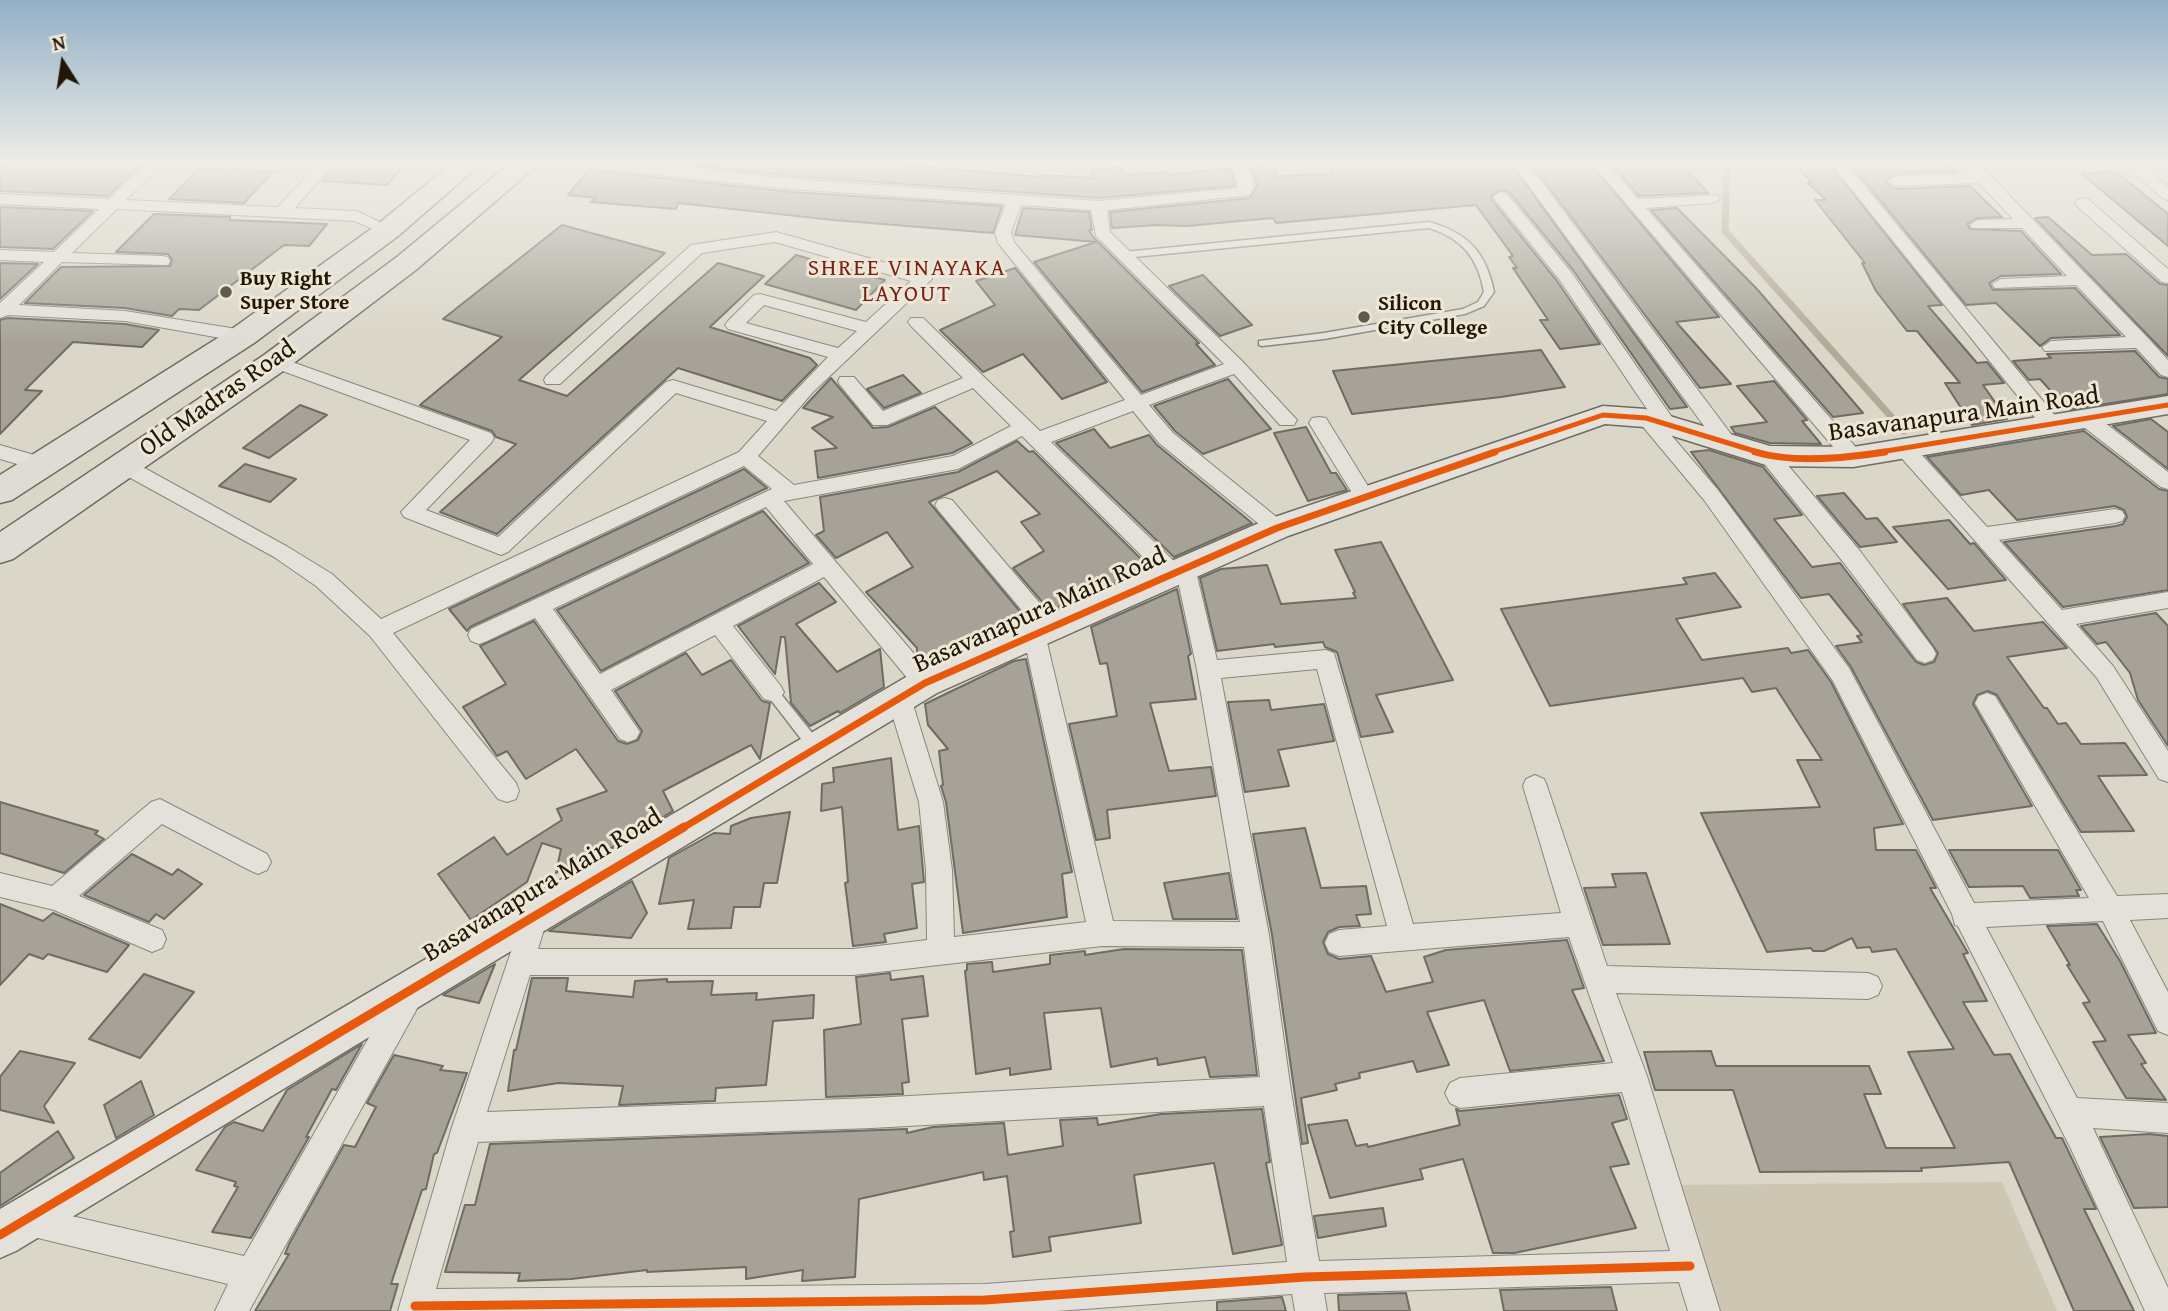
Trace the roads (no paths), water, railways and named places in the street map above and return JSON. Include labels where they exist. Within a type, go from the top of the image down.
[{"type":"highway","name":"Old Madras Road","points":[[0,491],[243,336],[397,222]]},
{"type":"highway","name":"Old Madras Road","points":[[0,550],[275,362],[407,263],[456,222]]},
{"type":"street","points":[[1,310],[94,222]]},
{"type":"street","points":[[371,222],[388,230]]},
{"type":"street","points":[[1007,222],[1003,239],[1166,438],[1277,528]]},
{"type":"street","points":[[1101,222],[1102,233],[1237,366],[1287,420]]},
{"type":"street","points":[[1521,222],[1565,276],[1656,420],[1841,675],[2068,1112],[2162,1311]]},
{"type":"street","points":[[1564,222],[1727,443]]},
{"type":"street","points":[[1650,222],[1853,457]]},
{"type":"street","points":[[1886,222],[2051,424]]},
{"type":"street","points":[[2105,222],[2168,278]]},
{"type":"street","points":[[1978,225],[2026,223],[2168,371]]},
{"type":"street","points":[[378,630],[746,457],[779,418],[923,279],[776,237],[697,249],[553,380]]},
{"type":"street","points":[[0,255],[162,261]]},
{"type":"street","points":[[1565,276],[1602,273]]},
{"type":"street","points":[[2001,284],[2081,280]]},
{"type":"street","points":[[842,355],[734,325],[760,299],[870,329]]},
{"type":"street","points":[[1,310],[125,316],[243,336]]},
{"type":"street","points":[[917,322],[1031,433],[1180,571],[1208,670],[1256,935],[1276,1091],[1311,1311]]},
{"type":"street","points":[[2051,347],[2142,342]]},
{"type":"street","points":[[275,362],[484,438],[411,512],[500,547],[673,386],[779,418]]},
{"type":"street","points":[[479,635],[779,494],[958,462],[1031,433],[1137,402],[1237,366]]},
{"type":"street","points":[[847,381],[880,420],[976,380]]},
{"type":"street","name":"Basavanapura Main Road","points":[[12,1228],[912,690],[1277,528],[1603,415],[1656,420],[1769,456],[1853,457],[2051,424],[2164,409]]},
{"type":"street","points":[[2088,420],[2168,482]]},
{"type":"street","points":[[1319,423],[1364,496]]},
{"type":"street","points":[[1904,448],[2105,672],[2168,772]]},
{"type":"street","points":[[0,452],[41,464]]},
{"type":"street","points":[[1769,456],[1852,556],[1925,654]]},
{"type":"street","points":[[746,457],[779,494],[912,690],[931,802],[939,870],[941,952]]},
{"type":"street","points":[[123,465],[281,552],[324,580],[378,630],[507,791]]},
{"type":"street","points":[[945,505],[1041,631],[1102,933]]},
{"type":"street","points":[[1984,535],[2115,516]]},
{"type":"street","points":[[596,687],[827,566]]},
{"type":"street","points":[[2059,619],[2168,600]]},
{"type":"street","points":[[539,607],[628,732]]},
{"type":"street","points":[[718,623],[772,692]]},
{"type":"street","points":[[1208,670],[1326,659],[1402,937]]},
{"type":"street","points":[[1987,703],[2111,910],[2168,1021]]},
{"type":"street","points":[[1535,786],[1578,924],[1632,1076],[1704,1311]]},
{"type":"street","points":[[56,899],[160,810],[258,862]]},
{"type":"street","points":[[0,885],[56,899],[152,939]]},
{"type":"street","points":[[1964,916],[2168,905]]},
{"type":"street","points":[[535,916],[467,1126],[414,1308],[985,1300],[1305,1277],[1690,1266]]},
{"type":"street","points":[[1339,943],[1578,924]]},
{"type":"street","points":[[519,962],[853,962],[1102,933],[1256,935]]},
{"type":"street","points":[[1599,978],[1868,986]]},
{"type":"street","points":[[231,1311],[412,989]]},
{"type":"street","points":[[1460,1093],[1632,1076]]},
{"type":"street","points":[[467,1126],[618,1124],[884,1114],[1276,1091]]},
{"type":"street","points":[[2068,1112],[2168,1118]]},
{"type":"street","points":[[12,1228],[252,1274]]},
{"type":"lane","points":[[1124,255],[1429,225],[1464,239],[1487,273],[1489,292],[1481,304],[1465,311],[1324,336],[1262,343]]},
{"type":"lane","points":[[772,692],[816,748]]},
{"type":"waterway","points":[[1725,222],[1725,231],[1904,431]]},
{"type":"place","name":"Buy Right Super Store","points":[[226,292]]},
{"type":"place","name":"Silicon City College","points":[[1364,317]]},
{"type":"district","name":"SHREE VINAYAKA LAYOUT","points":[[907,282]]}]
